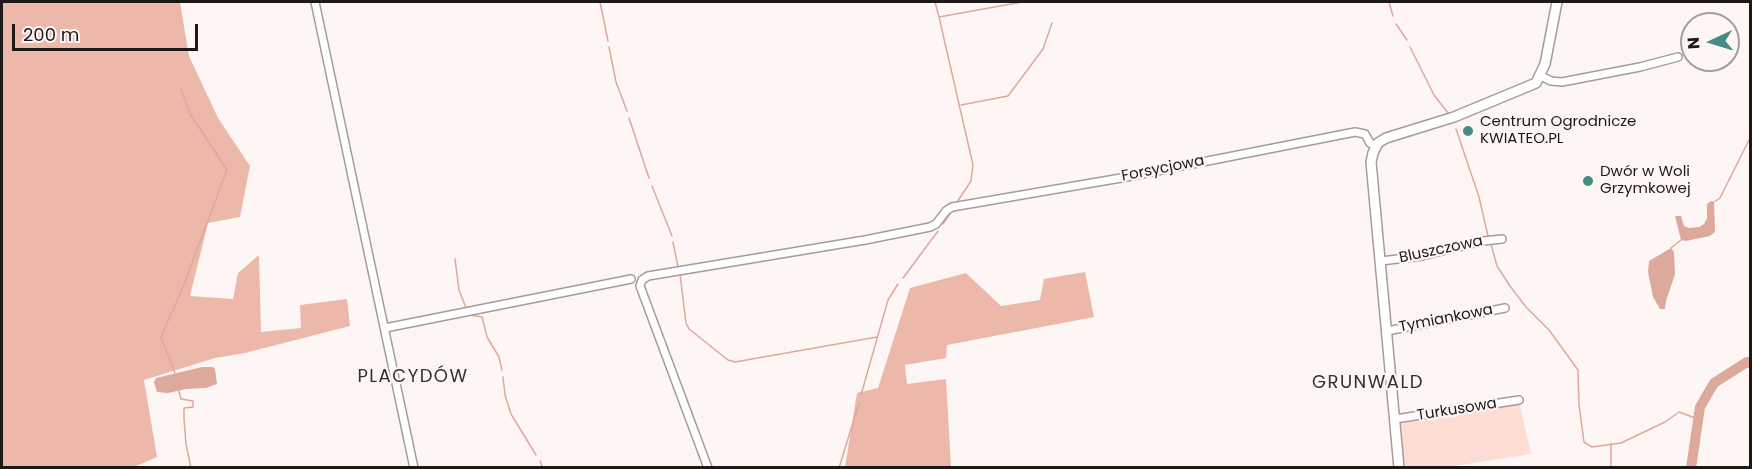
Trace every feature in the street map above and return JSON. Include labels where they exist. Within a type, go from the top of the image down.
[{"type":"street","points":[[315,2],[414,468]]},
{"type":"street","points":[[1399,468],[1371,162],[1376,146],[1386,138],[1454,117],[1536,83],[1541,76],[1557,2]]},
{"type":"street","points":[[1541,76],[1551,81],[1562,82],[1678,57]]},
{"type":"street","name":"Forsycjowa","points":[[708,468],[640,286],[642,279],[648,276],[930,227],[946,211],[958,206],[1121,178],[1355,132],[1365,134],[1370,143],[1376,146]]},
{"type":"street","name":"Bluszczowa","points":[[1381,261],[1502,239]]},
{"type":"street","points":[[385,328],[631,279]]},
{"type":"street","name":"Tymiankowa","points":[[1387,331],[1505,308]]},
{"type":"street","name":"Turkusowa","points":[[1395,419],[1519,400]]},
{"type":"shaded area","points":[[2,2],[180,2],[189,56],[218,118],[250,166],[240,217],[208,223],[190,296],[233,299],[238,273],[259,255],[261,332],[301,328],[300,305],[347,299],[350,326],[245,353],[215,358],[144,380],[157,457],[134,467],[2,467]]},
{"type":"shaded area","points":[[1714,202],[1715,232],[1710,236],[1681,240],[1675,216],[1681,216],[1684,226],[1699,227],[1707,218],[1707,204]]},
{"type":"shaded area","points":[[1671,248],[1674,252],[1675,274],[1665,309],[1660,309],[1653,297],[1648,272],[1649,261]]},
{"type":"shaded area","points":[[1085,272],[1094,317],[947,345],[946,358],[905,365],[907,384],[946,379],[951,467],[845,467],[857,393],[878,388],[910,288],[966,273],[1001,306],[1040,300],[1044,279]]},
{"type":"shaded area","points":[[202,367],[215,369],[217,384],[206,388],[168,393],[157,392],[154,382],[156,378]]},
{"type":"shaded area","points":[[1519,402],[1531,454],[1448,467],[1402,467],[1398,425],[1400,420]]},
{"type":"waterway","points":[[600,2],[608,41]]},
{"type":"waterway","points":[[935,2],[939,17],[1022,2]]},
{"type":"waterway","points":[[1389,2],[1393,16]]},
{"type":"waterway","points":[[939,17],[973,165],[971,181],[957,202]]},
{"type":"waterway","points":[[961,105],[1008,96],[1043,49],[1052,23]]},
{"type":"waterway","points":[[1396,24],[1407,40]]},
{"type":"waterway","points":[[609,47],[616,82],[627,111]]},
{"type":"waterway","points":[[1410,47],[1434,95],[1448,113]]},
{"type":"waterway","points":[[175,373],[161,337],[183,287],[227,170],[189,112],[181,89]]},
{"type":"waterway","points":[[629,118],[649,178]]},
{"type":"waterway","points":[[1456,129],[1479,197],[1488,236]]},
{"type":"waterway","points":[[1714,202],[1720,198],[1750,138]]},
{"type":"waterway","points":[[652,186],[672,236]]},
{"type":"waterway","points":[[943,224],[951,212]]},
{"type":"waterway","points":[[903,278],[938,231]]},
{"type":"waterway","points":[[1671,248],[1681,240]]},
{"type":"waterway","points":[[673,242],[678,267]]},
{"type":"waterway","points":[[1491,244],[1497,266],[1510,286],[1526,307],[1549,330],[1578,370],[1579,405],[1584,442],[1592,447],[1621,443],[1665,422],[1679,412],[1698,419]]},
{"type":"waterway","points":[[455,259],[459,290],[466,308]]},
{"type":"waterway","points":[[680,274],[686,323],[689,329],[728,360],[735,362],[877,337]]},
{"type":"waterway","points":[[861,395],[888,300],[898,284]]},
{"type":"waterway","points":[[470,315],[482,317],[487,337],[499,357],[502,370]]},
{"type":"waterway","points":[[1691,468],[1700,407],[1714,383],[1747,362],[1750,363]]},
{"type":"waterway","points":[[503,377],[505,395],[511,414],[536,455]]},
{"type":"waterway","points":[[179,391],[181,399],[193,401],[193,407],[184,408],[186,444],[191,468]]},
{"type":"waterway","points":[[839,468],[859,403]]},
{"type":"waterway","points":[[1611,444],[1611,468]]},
{"type":"waterway","points":[[540,461],[543,468]]},
{"type":"place","name":"Centrum Ogrodnicze KWIATEO.PL","points":[[1468,131]]},
{"type":"place","name":"Dwór w Woli Grzymkowej","points":[[1588,181]]},
{"type":"district","name":"PLACYDÓW","points":[[413,377]]},
{"type":"district","name":"GRUNWALD","points":[[1368,383]]}]
